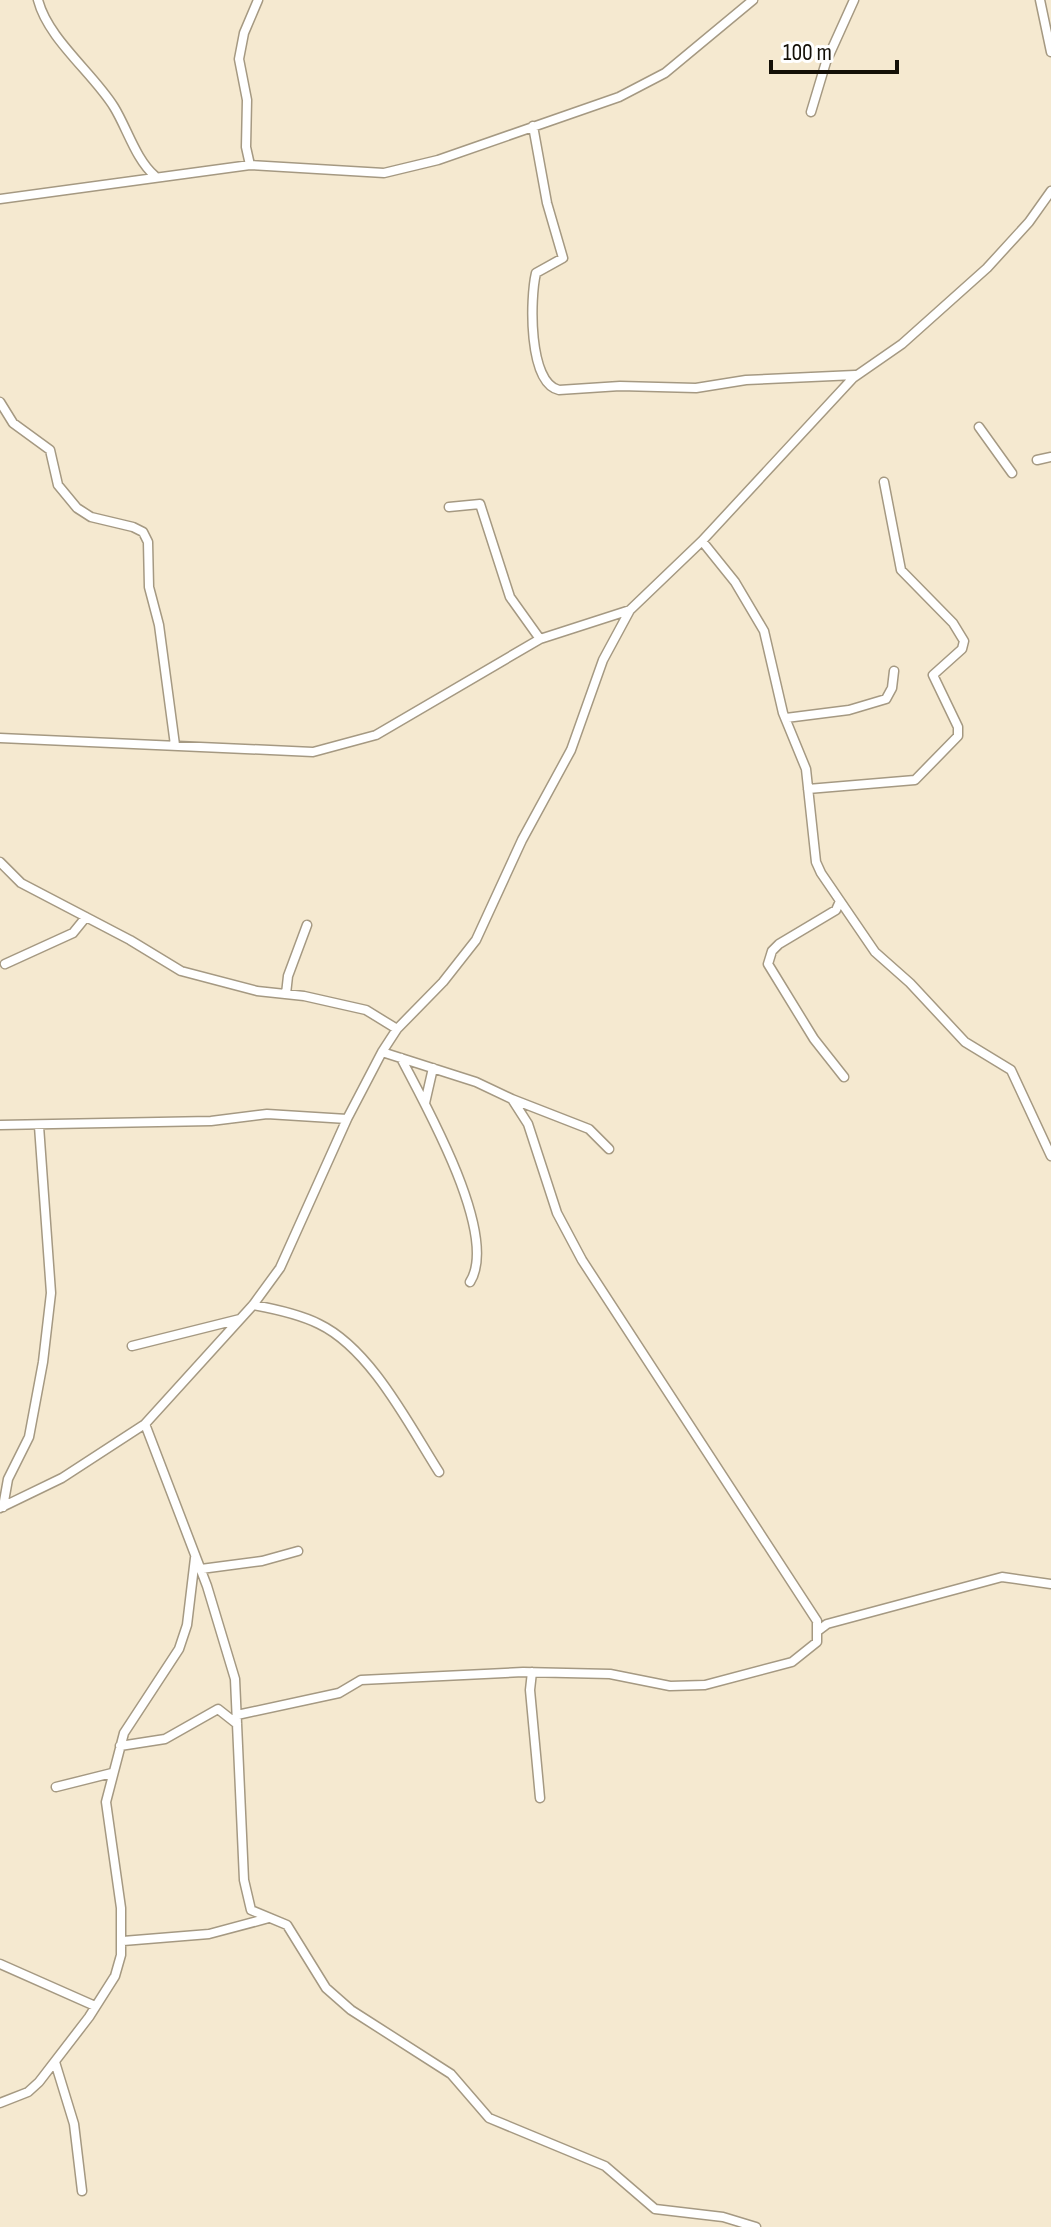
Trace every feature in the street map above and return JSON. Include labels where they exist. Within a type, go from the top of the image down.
[{"type":"street","points":[[38,0],[88,78],[113,105],[145,167],[155,176]]},
{"type":"street","points":[[250,165],[246,147],[247,100],[239,59],[244,33],[258,0]]},
{"type":"street","points":[[0,199],[250,165],[384,173],[438,160],[619,97],[648,83],[693,51],[753,0]]},
{"type":"street","points":[[811,112],[826,62],[854,0]]},
{"type":"street","points":[[1040,0],[1051,52]]},
{"type":"street","points":[[533,126],[547,203],[563,258],[536,273],[532,298],[537,354],[542,373],[550,386],[559,390],[632,386],[686,388],[746,380],[856,375]]},
{"type":"street","points":[[142,178],[145,167]]},
{"type":"street","points":[[2,1508],[62,1478],[145,1424],[253,1305],[280,1268],[347,1119],[382,1052],[397,1029],[443,982],[476,940],[522,840],[571,750],[603,660],[630,610],[702,541],[856,375],[902,344],[976,278],[1029,222],[1051,191]]},
{"type":"street","points":[[0,402],[13,423],[50,450],[58,485],[77,508],[91,517],[143,532],[148,542],[149,587],[159,625],[175,745]]},
{"type":"street","points":[[979,427],[1012,473]]},
{"type":"street","points":[[1037,460],[1051,457]]},
{"type":"street","points":[[808,789],[915,780],[958,736],[958,727],[933,675],[962,649],[964,641],[953,623],[901,570],[884,482]]},
{"type":"street","points":[[449,507],[480,504],[510,597],[540,639]]},
{"type":"street","points":[[702,541],[753,608],[764,631],[786,718],[806,769],[816,862],[870,946],[910,983],[965,1042],[1011,1070],[1051,1156]]},
{"type":"street","points":[[0,738],[313,752],[343,746],[376,735],[540,639],[630,610]]},
{"type":"street","points":[[786,718],[849,710],[886,699],[892,688],[894,671]]},
{"type":"street","points":[[1,865],[21,883],[181,971],[257,991],[366,1010],[397,1029]]},
{"type":"street","points":[[840,901],[836,910],[792,933],[772,951],[768,964],[814,1039],[844,1077]]},
{"type":"street","points":[[5,964],[73,933],[86,917]]},
{"type":"street","points":[[286,994],[288,976],[307,925]]},
{"type":"street","points":[[382,1052],[433,1068],[589,1129],[609,1149]]},
{"type":"street","points":[[401,1058],[459,1173],[478,1262],[470,1282]]},
{"type":"street","points":[[425,1104],[433,1068]]},
{"type":"street","points":[[120,1746],[165,1739],[218,1709],[237,1719],[339,1693],[361,1680],[532,1672],[610,1674],[670,1686],[705,1685],[792,1662],[817,1642],[819,1630],[808,1605],[582,1260],[557,1213],[528,1124],[512,1099]]},
{"type":"street","points":[[0,1125],[211,1121],[267,1114],[347,1119]]},
{"type":"street","points":[[2,1508],[8,1479],[29,1437],[43,1362],[51,1293],[39,1126]]},
{"type":"street","points":[[1042,1137],[1051,1132]]},
{"type":"street","points":[[253,1305],[311,1320],[337,1335],[387,1390],[439,1472]]},
{"type":"street","points":[[132,1346],[242,1318]]},
{"type":"street","points":[[145,1424],[201,1569],[235,1679],[244,1880],[251,1910],[240,1929]]},
{"type":"street","points":[[201,1569],[262,1561],[298,1551]]},
{"type":"street","points":[[0,2103],[28,2092],[55,2062],[115,1976],[123,1941],[106,1802],[120,1746],[137,1709],[179,1649],[187,1625],[195,1554]]},
{"type":"street","points":[[819,1630],[827,1624],[916,1603],[1002,1577],[1051,1584]]},
{"type":"street","points":[[532,1672],[530,1690],[540,1798]]},
{"type":"street","points":[[56,1787],[112,1773]]},
{"type":"street","points":[[251,1910],[287,1925],[326,1988],[351,2010],[451,2074],[489,2118],[605,2166],[655,2209],[723,2217],[756,2227]]},
{"type":"street","points":[[123,1941],[240,1929],[270,1918]]},
{"type":"street","points":[[0,1964],[95,2006]]},
{"type":"street","points":[[55,2062],[74,2124],[82,2191]]}]
